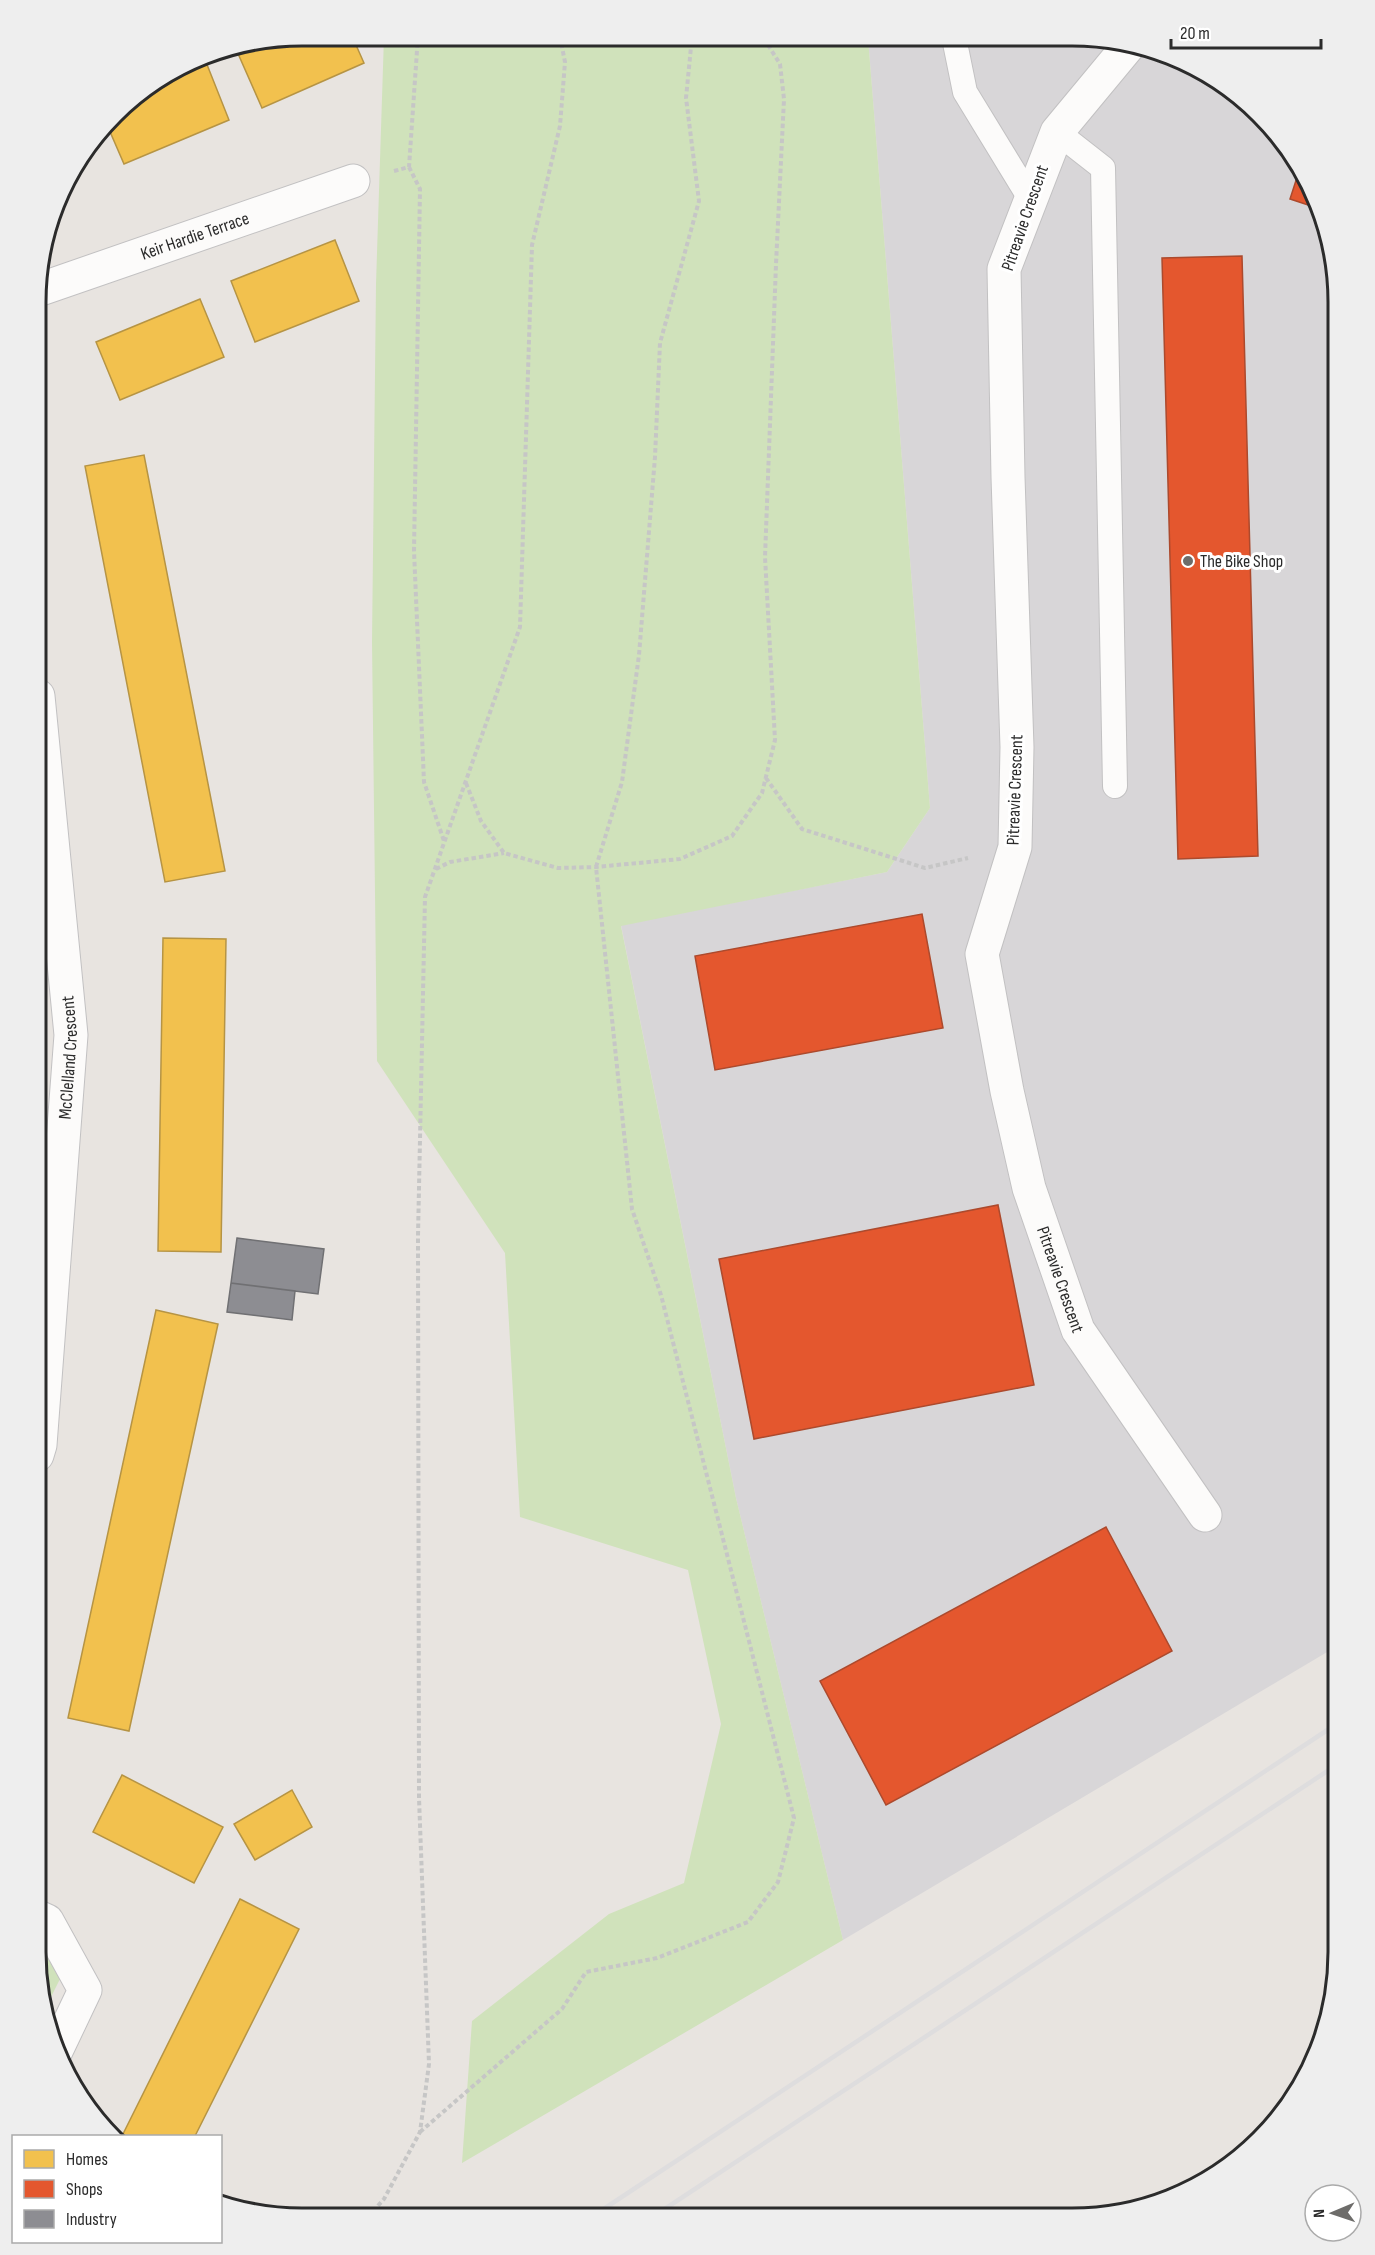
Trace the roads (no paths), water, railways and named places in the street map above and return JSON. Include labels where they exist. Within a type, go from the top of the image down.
[{"type":"street","name":"Pitreavie Crescent","points":[[1124,51],[1057,132],[1004,268],[1017,747],[1015,846],[982,954],[1007,1091],[1029,1188],[1078,1330],[1205,1515]]},
{"type":"street","name":"Keir Hardie Terrace","points":[[47,287],[353,181]]},
{"type":"street","name":"McClelland Crescent","points":[[46,776],[72,1035],[46,1368]]},
{"type":"street","points":[[46,1921],[85,1990],[62,2039]]},
{"type":"lane","points":[[956,46],[965,92],[1031,200]]},
{"type":"lane","points":[[1057,132],[1103,168],[1115,786]]},
{"type":"railway","points":[[605,2208],[1328,1730]]},
{"type":"railway","points":[[666,2208],[1328,1771]]},
{"type":"place","name":"The Bike Shop","points":[[1188,561]]}]
